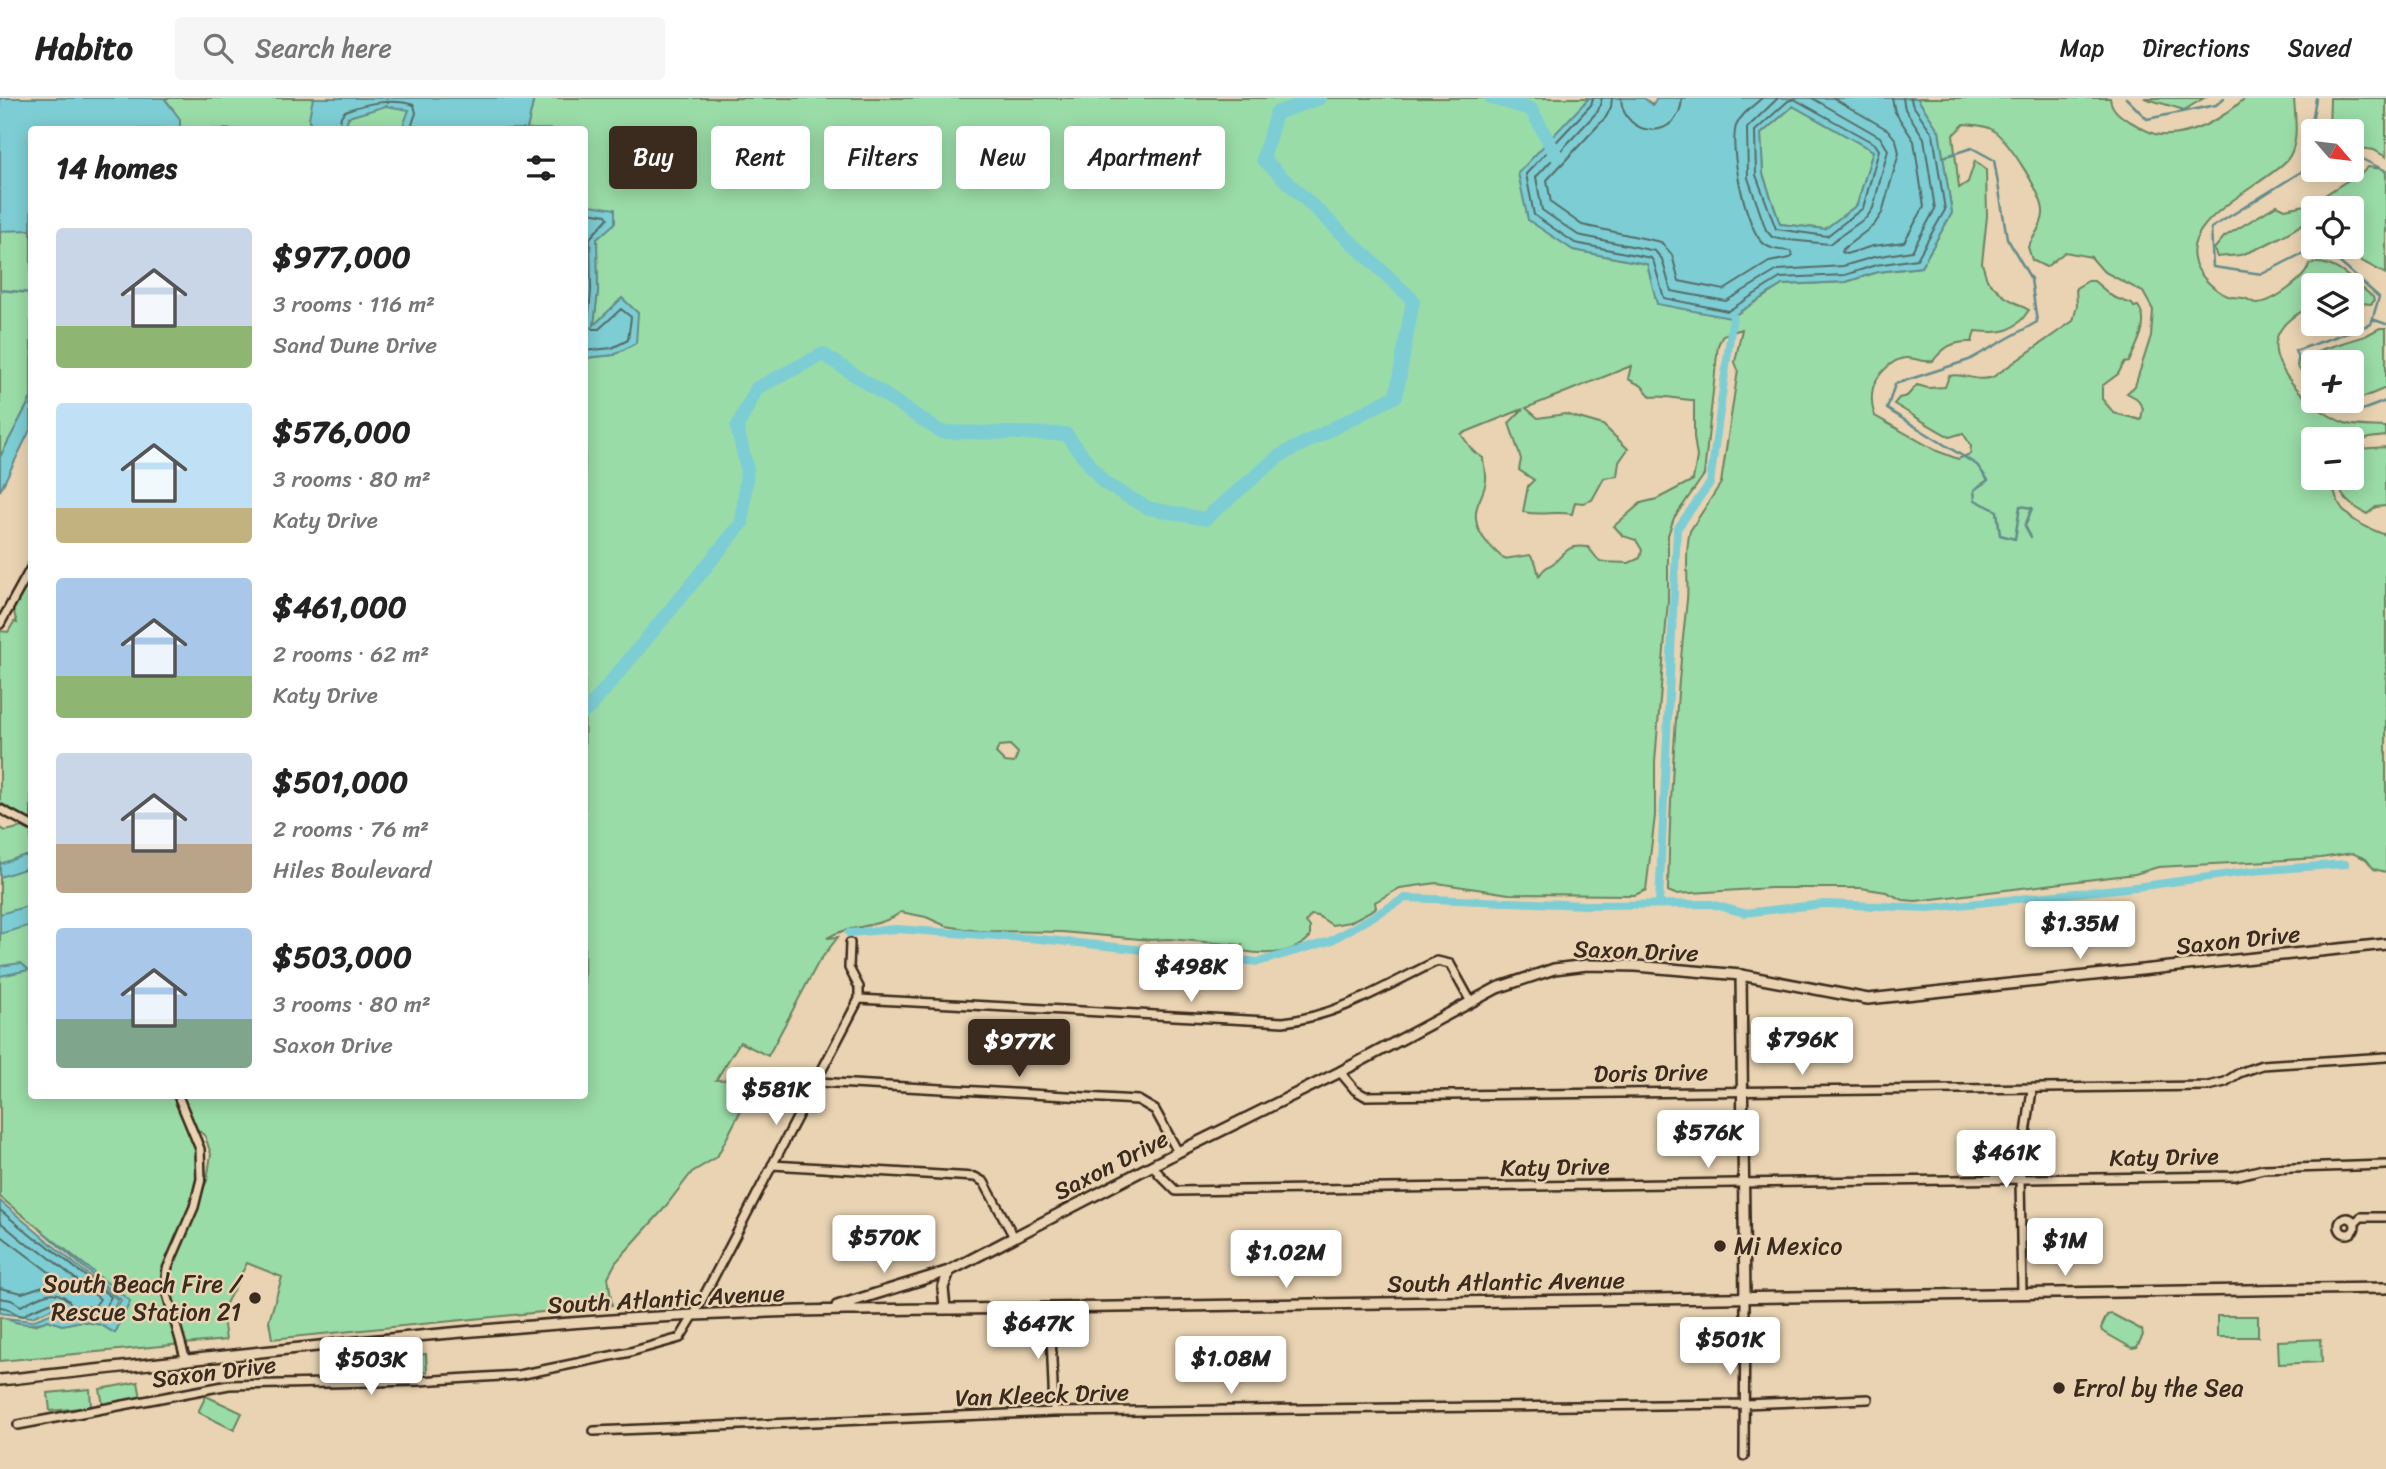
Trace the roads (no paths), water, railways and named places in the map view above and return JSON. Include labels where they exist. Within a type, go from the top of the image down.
[{"type":"street","points":[[0,624],[28,573]]},
{"type":"street","points":[[0,809],[28,824]]},
{"type":"street","points":[[850,943],[849,968],[859,987],[859,999],[1283,1022],[1335,1012],[1437,961],[1450,964],[1471,1002]]},
{"type":"street","name":"Saxon Drive","points":[[827,1309],[949,1271],[1178,1152],[1340,1072],[1497,988],[1554,969],[1587,965],[1636,966],[1741,975],[1868,999],[2386,944]]},
{"type":"street","points":[[1741,975],[1744,1456]]},
{"type":"street","name":"Saxon Drive","points":[[18,1425],[229,1385],[407,1382],[519,1375],[617,1355],[680,1338],[859,999]]},
{"type":"street","name":"Doris Drive","points":[[1340,1072],[1354,1090],[1365,1096],[2032,1089],[2208,1086],[2225,1083],[2239,1073],[2262,1065],[2386,1057]]},
{"type":"street","points":[[817,1082],[1138,1100],[1155,1110],[1178,1152]]},
{"type":"street","points":[[2022,1294],[2020,1179],[2032,1089]]},
{"type":"street","points":[[179,1099],[200,1149],[201,1179],[194,1207],[167,1269],[165,1287],[186,1361]]},
{"type":"street","name":"Katy Drive","points":[[1153,1165],[1176,1191],[2235,1176],[2263,1169],[2386,1164]]},
{"type":"street","points":[[772,1166],[975,1177],[984,1182],[1014,1237]]},
{"type":"street","points":[[2355,1223],[2361,1217],[2386,1217]]},
{"type":"street","points":[[945,1308],[943,1288],[949,1271]]},
{"type":"street","name":"South Atlantic Avenue","points":[[0,1380],[535,1326],[827,1309],[2386,1288]]},
{"type":"street","points":[[1050,1308],[1054,1412]]},
{"type":"street","name":"Van Kleeck Drive","points":[[594,1431],[1054,1412],[1744,1404],[1868,1399]]},
{"type":"water","points":[[0,98],[164,98],[180,119],[180,126],[28,126],[28,230],[0,231]]},
{"type":"water","points":[[313,98],[534,98],[528,126],[403,126],[409,110],[386,106],[348,117],[346,126],[310,126],[309,118]]},
{"type":"water","points":[[1589,98],[1644,98],[1653,105],[1657,98],[1917,98],[1939,131],[1952,213],[1921,267],[1878,272],[1846,282],[1782,285],[1730,318],[1657,304],[1647,264],[1573,250],[1528,220],[1518,173]],"holes":[[[1793,106],[1873,151],[1857,205],[1825,229],[1780,224],[1763,174],[1761,134]]]},
{"type":"water","points":[[588,205],[615,209],[615,223],[597,239],[598,291],[594,325],[622,298],[638,313],[636,343],[614,355],[588,358]]},
{"type":"water","points":[[28,404],[28,434],[0,491],[0,457]]},
{"type":"water","points":[[28,856],[28,868],[0,877],[0,864]]},
{"type":"water","points":[[28,906],[28,926],[0,934],[0,914]]},
{"type":"water","points":[[21,963],[28,970],[0,976],[0,966]]},
{"type":"water","points":[[0,1201],[118,1300],[110,1316],[54,1308],[32,1317],[0,1313]]},
{"type":"water","points":[[42,1231],[130,1301],[115,1333],[101,1325],[82,1321],[62,1325],[48,1320],[26,1324],[5,1318],[32,1321],[55,1312],[110,1320],[121,1300]]},
{"type":"waterway","points":[[588,709],[742,523],[747,469],[737,427],[757,388],[823,354],[941,432],[1066,434],[1104,483],[1148,508],[1205,519],[1279,456],[1396,396],[1413,300],[1263,159],[1276,113],[1320,98]]},
{"type":"waterway","points":[[1492,98],[1531,109],[1556,155]]},
{"type":"waterway","points":[[2126,98],[2147,119],[2216,105],[2224,98]]},
{"type":"waterway","points":[[2301,254],[2262,274],[2213,267],[2211,228],[2304,170],[2316,98]]},
{"type":"waterway","points":[[1943,157],[1972,148],[1994,160],[2007,238],[2031,279],[2037,322],[1969,360],[1895,384],[1887,409],[1977,465],[1988,480],[1974,490],[1975,500],[1997,511],[2000,535],[2015,539],[2020,506],[2032,508],[2025,526],[2031,537]]},
{"type":"waterway","points":[[2364,160],[2386,171]]},
{"type":"waterway","points":[[2301,364],[2295,351],[2371,324],[2379,297],[2336,259]]},
{"type":"waterway","points":[[0,290],[28,293]]},
{"type":"waterway","points":[[1659,904],[1677,529],[1710,483],[1733,316]]},
{"type":"waterway","points":[[2372,319],[2386,324]]},
{"type":"waterway","points":[[2364,409],[2386,401]]},
{"type":"waterway","points":[[849,933],[896,929],[1040,939],[1258,962],[1330,941],[1405,898],[1586,905],[1711,904],[1744,913],[1824,904],[1929,908],[2136,887],[2252,871],[2345,864]]},
{"type":"place","name":"Mi Mexico","points":[[1720,1246]]},
{"type":"place","name":"South Beach Fire / Rescue Station 21","points":[[255,1298]]},
{"type":"place","name":"Errol by the Sea","points":[[2059,1388]]}]
